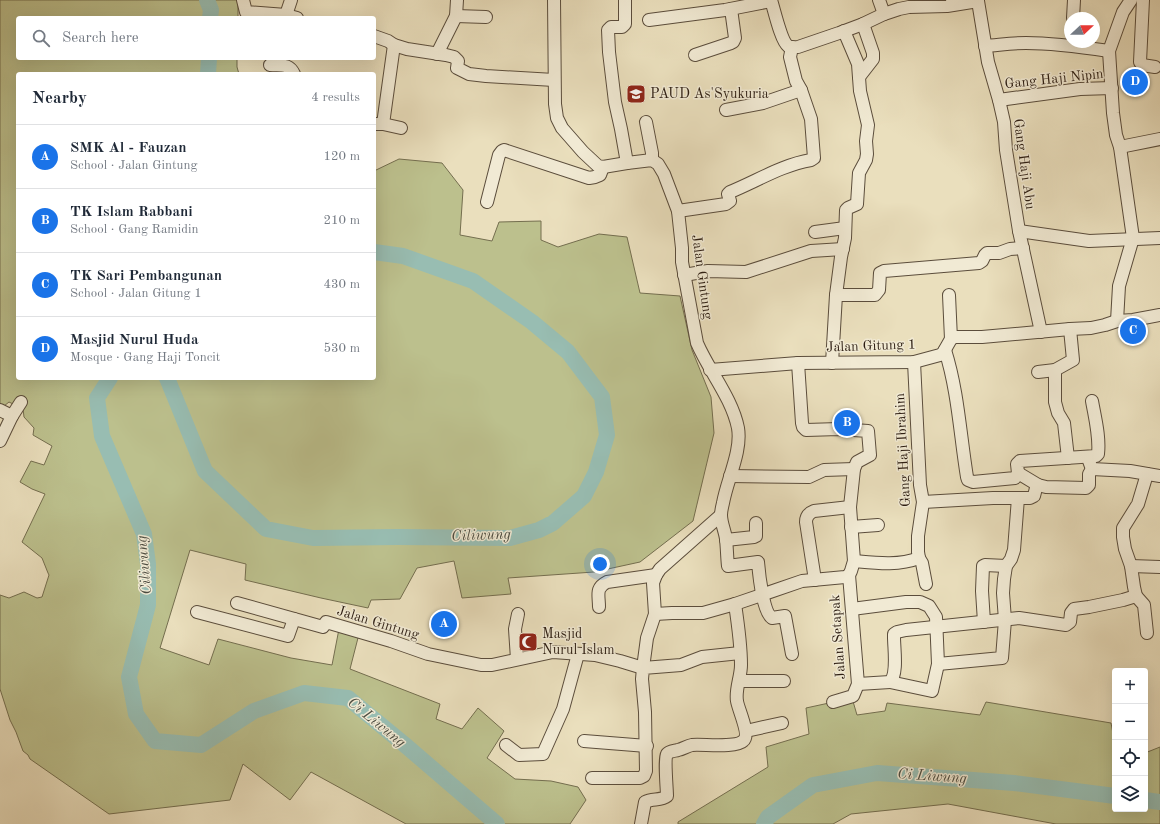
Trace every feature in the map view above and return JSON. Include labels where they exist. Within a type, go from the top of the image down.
[{"type":"street","points":[[243,0],[246,12],[281,16]]},
{"type":"street","points":[[290,16],[291,0]]},
{"type":"street","points":[[437,54],[456,16],[458,0]]},
{"type":"street","points":[[554,0],[555,104],[557,118],[562,128],[583,152],[598,166],[603,167],[652,160],[652,152],[646,122]]},
{"type":"street","points":[[625,0],[625,24],[622,27],[613,27],[609,28],[608,30],[615,102],[627,163]]},
{"type":"street","points":[[648,20],[731,9],[771,0],[782,37],[787,45],[798,47],[863,24],[898,9],[909,7],[947,6],[978,1]]},
{"type":"street","points":[[879,0],[884,14]]},
{"type":"street","points":[[1073,12],[1074,0]]},
{"type":"street","points":[[1117,321],[1119,286],[1133,238],[1120,146],[1116,136],[1113,113],[1109,51],[1123,12],[1131,0]]},
{"type":"street","points":[[1143,0],[1140,62],[1142,66],[1155,67]]},
{"type":"street","name":"Gang Haji Abu","points":[[978,1],[992,79],[1004,122],[1006,150],[1019,231],[1041,332]]},
{"type":"street","points":[[696,55],[731,43],[734,40],[731,9]]},
{"type":"street","points":[[456,16],[486,17]]},
{"type":"street","points":[[859,77],[873,59],[873,53],[863,24]]},
{"type":"street","points":[[832,363],[836,295],[840,258],[843,249],[846,210],[857,204],[859,173],[866,160],[867,154],[866,141],[868,125],[863,109],[858,64],[844,31]]},
{"type":"street","points":[[376,37],[388,41],[394,46],[454,57],[458,61],[457,68],[468,74],[554,80]]},
{"type":"street","points":[[985,46],[1025,43],[1064,44]]},
{"type":"street","points":[[394,46],[378,124],[401,128]]},
{"type":"street","points":[[678,211],[726,204],[730,201],[728,194],[730,192],[768,174],[814,158],[811,119],[801,90],[796,81],[791,63],[790,57],[792,47]]},
{"type":"street","points":[[1093,48],[1109,51]]},
{"type":"street","points":[[270,66],[288,66],[293,72]]},
{"type":"street","name":"Gang Haji Nipin","points":[[999,100],[1080,89],[1112,88]]},
{"type":"street","points":[[726,110],[764,103],[801,90]]},
{"type":"street","points":[[1120,146],[1160,139]]},
{"type":"street","points":[[487,202],[499,155],[504,150],[589,178],[600,174],[603,167]]},
{"type":"street","name":"Jalan Gintung","points":[[652,160],[658,164],[664,174],[678,211],[684,275],[697,343],[736,419],[739,440],[724,496],[721,515],[726,540],[728,566],[758,562],[768,615],[772,618],[784,616],[786,618],[792,654]]},
{"type":"street","points":[[815,232],[845,228]]},
{"type":"street","points":[[1019,231],[1089,241],[1160,238]]},
{"type":"street","points":[[836,295],[875,295],[879,290],[880,273],[884,271],[980,263],[987,253],[999,253],[1010,249],[1023,248]]},
{"type":"street","points":[[684,275],[708,271],[746,272],[811,251],[843,249]]},
{"type":"street","points":[[949,295],[951,339],[945,350],[951,369],[958,408],[962,447],[968,480],[973,482],[1013,478],[1017,476],[1017,464],[1020,461],[1096,456],[1099,452],[1092,401]]},
{"type":"street","points":[[951,339],[955,337],[982,337],[1091,328],[1117,321],[1133,320],[1160,315]]},
{"type":"street","points":[[1038,372],[1055,370],[1073,360],[1070,329]]},
{"type":"street","name":"Jalan Gitung 1","points":[[710,370],[798,363],[914,362],[940,355],[945,350]]},
{"type":"street","name":"Gang Haji Ibrahim","points":[[914,362],[922,502],[918,536],[919,558],[922,563],[926,584]]},
{"type":"street","points":[[655,614],[703,613],[735,604],[802,581],[845,577],[849,575],[854,561],[850,507],[854,469],[856,462],[870,455],[868,431],[839,429],[806,430],[802,423],[798,363]]},
{"type":"street","points":[[1055,370],[1055,402],[1058,413],[1064,424],[1068,458]]},
{"type":"street","points":[[0,442],[12,416],[21,402]]},
{"type":"street","points":[[0,410],[12,416]]},
{"type":"street","points":[[1087,457],[1092,469]]},
{"type":"street","points":[[730,476],[809,477],[824,470],[854,469]]},
{"type":"street","points":[[1018,473],[1038,485],[1046,487],[1087,487],[1089,474],[1092,469]]},
{"type":"street","points":[[1092,469],[1160,476]]},
{"type":"street","points":[[1147,474],[1138,504],[1123,528],[1125,549],[1131,566],[1136,596],[1144,605],[1147,633]]},
{"type":"street","points":[[922,502],[1030,498],[1034,496],[1038,485]]},
{"type":"street","points":[[938,664],[1002,658],[1005,620],[1003,594],[1006,566],[1010,562],[1014,550],[1018,498]]},
{"type":"street","points":[[815,580],[806,518],[814,511],[850,507]]},
{"type":"street","points":[[592,778],[640,778],[644,776],[646,771],[646,746],[642,679],[648,638],[655,614],[654,583],[656,575],[660,569],[721,515]]},
{"type":"street","points":[[726,540],[756,536],[756,523]]},
{"type":"street","points":[[851,527],[878,525]]},
{"type":"street","points":[[854,561],[896,563],[919,558]]},
{"type":"street","points":[[984,622],[982,591],[983,566],[1006,566]]},
{"type":"street","points":[[1131,566],[1160,567]]},
{"type":"street","points":[[599,607],[598,590],[601,585],[656,575]]},
{"type":"street","name":"Jalan Setapak","points":[[833,702],[853,696],[858,684],[849,575]]},
{"type":"street","points":[[890,682],[894,676],[894,634],[897,632],[984,622],[1026,619],[1066,625],[1070,622],[1071,613],[1074,609],[1123,600],[1136,596]]},
{"type":"street","points":[[852,609],[906,602],[920,602],[929,606],[935,614],[937,622],[938,664],[932,691],[890,682],[858,684]]},
{"type":"street","name":"Jalan Gintung","points":[[237,603],[324,626],[326,622],[428,654],[474,664],[492,665],[553,652],[595,655],[643,668],[681,665],[702,657],[740,653]]},
{"type":"street","points":[[641,824],[645,802],[649,800],[664,799],[667,796],[666,763],[667,754],[669,752],[680,750],[692,745],[724,745],[743,742],[746,736],[746,730],[737,700],[741,666],[739,630],[735,604]]},
{"type":"street","points":[[198,612],[288,636],[294,619]]},
{"type":"street","points":[[517,659],[515,629],[518,614]]},
{"type":"street","points":[[506,745],[519,755],[543,754],[563,709],[578,654]]},
{"type":"street","points":[[739,681],[784,681]]},
{"type":"street","points":[[746,730],[782,723]]},
{"type":"street","points":[[584,741],[646,746]]},
{"type":"green space","points":[[0,0],[238,0],[238,16],[16,16],[16,60],[237,60],[238,72],[16,72],[16,380],[376,380],[376,170],[399,159],[442,163],[463,190],[460,235],[492,241],[499,222],[541,221],[541,240],[558,247],[599,234],[627,237],[640,293],[680,296],[692,350],[711,397],[714,433],[693,521],[640,562],[594,572],[508,578],[511,594],[462,598],[454,561],[417,568],[400,599],[371,600],[368,608],[245,580],[246,564],[190,550],[160,648],[209,665],[218,639],[291,658],[332,665],[339,629],[359,634],[350,669],[440,704],[436,719],[462,729],[478,708],[504,731],[487,758],[515,779],[551,781],[578,787],[586,800],[570,824],[406,824],[311,772],[290,800],[243,764],[230,800],[109,814],[30,759],[23,751],[10,720],[0,689],[0,595],[9,598],[24,592],[37,598],[42,597],[49,575],[42,558],[22,542],[45,494],[20,482],[31,461],[44,465],[52,446],[33,435],[34,428],[24,417],[23,409],[9,402],[4,406],[0,404]]},
{"type":"green space","points":[[852,698],[857,715],[885,711],[887,703],[980,715],[986,702],[1111,723],[1112,812],[1148,812],[1148,752],[1160,747],[1160,824],[1056,824],[948,804],[851,814],[833,824],[678,824],[678,822],[768,767],[766,747],[809,734],[806,708]]},
{"type":"waterway","name":"Ciliwung","points":[[207,0],[211,10],[210,16]]},
{"type":"waterway","name":"Ciliwung","points":[[208,72],[209,60]]},
{"type":"waterway","name":"Ciliwung","points":[[168,380],[205,471],[266,529],[313,538],[510,538],[539,530],[553,523],[584,496],[596,472],[607,435],[602,397],[568,352],[532,322],[473,281],[403,256],[376,252]]},
{"type":"waterway","name":"Ci Liwung","points":[[109,380],[97,398],[102,436],[144,534],[148,564],[148,605],[129,677],[136,714],[155,741],[201,745],[254,711],[304,693],[348,698],[497,824]]},
{"type":"waterway","name":"Ci Liwung","points":[[764,824],[768,817],[813,785],[877,773],[1014,783],[1112,796]]},
{"type":"waterway","name":"Ci Liwung","points":[[1148,800],[1160,802]]},
{"type":"place","name":"Masjid Nurul Huda","points":[[1135,82]]},
{"type":"place","name":"PAUD As'Syukuria","points":[[636,94]]},
{"type":"place","name":"TK Sari Pembangunan","points":[[1133,331]]},
{"type":"place","name":"TK Islam Rabbani","points":[[847,423]]},
{"type":"place","name":"SMK Al - Fauzan","points":[[444,624]]},
{"type":"place","name":"Masjid Nurul Islam","points":[[528,642]]}]
